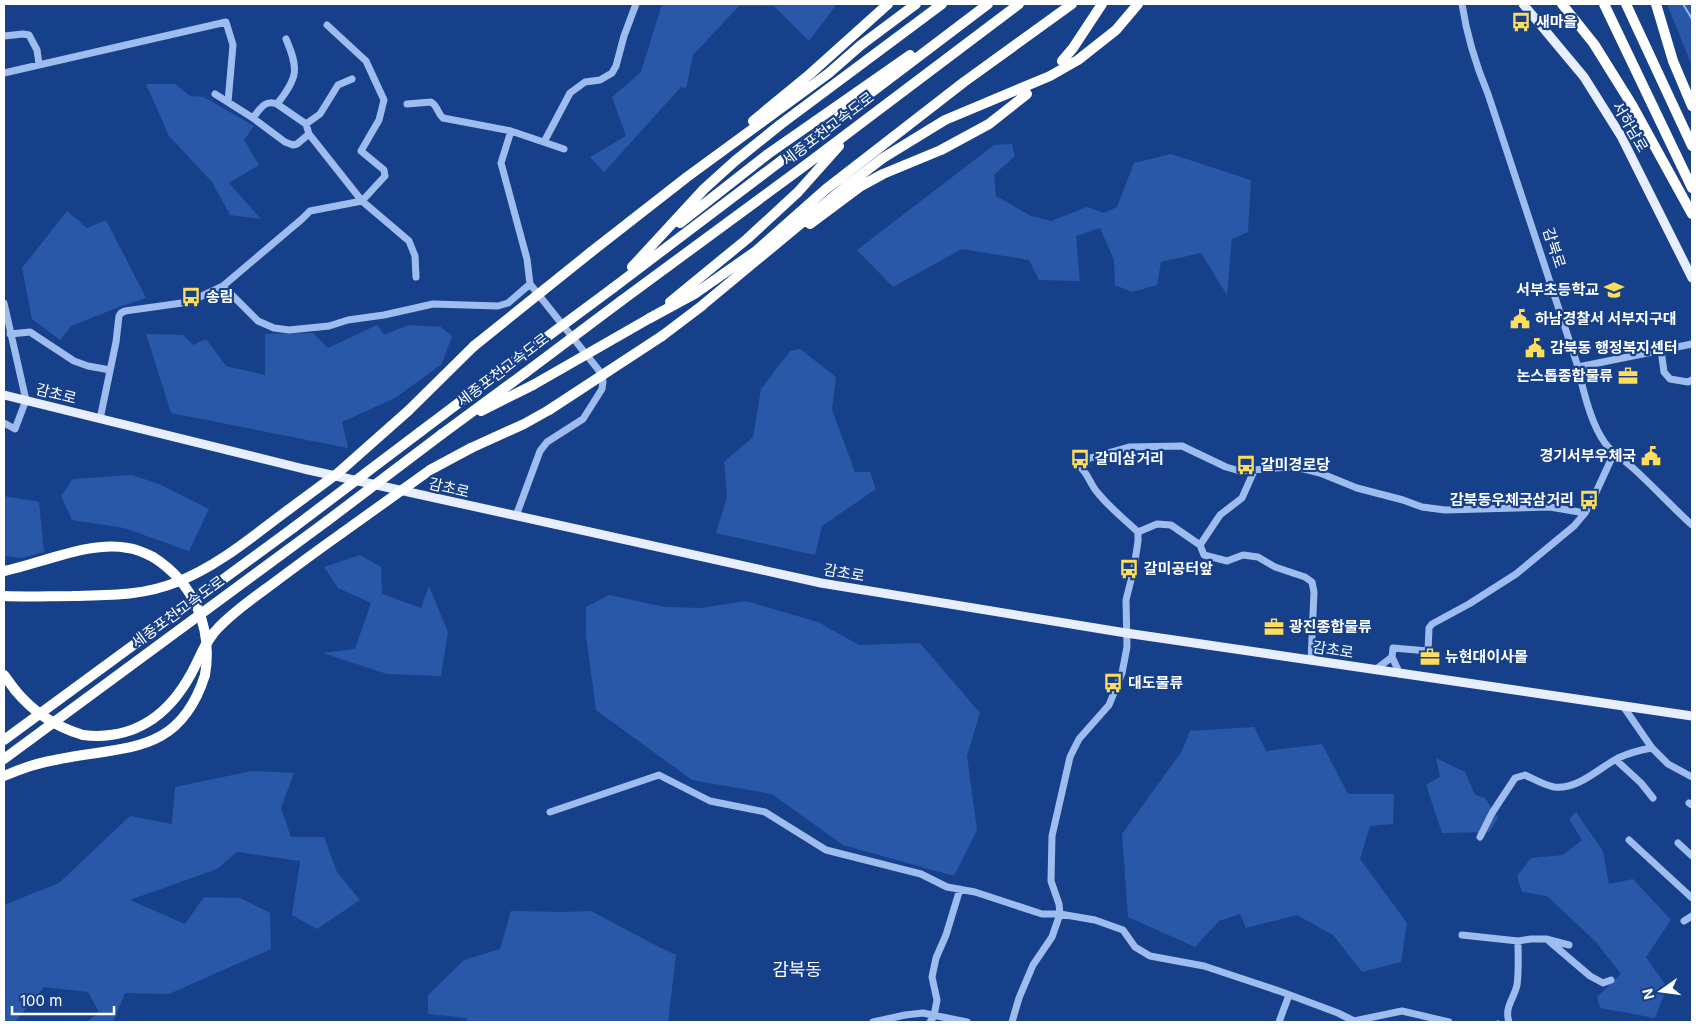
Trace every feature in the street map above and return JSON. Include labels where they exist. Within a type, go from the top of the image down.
[{"type":"highway","points":[[591,252],[638,211],[776,103],[888,4]]},
{"type":"highway","points":[[4,596],[120,594],[161,588],[188,578],[220,559],[338,473],[408,411],[474,346],[591,252],[916,4]]},
{"type":"highway","points":[[612,288],[704,189],[735,161],[781,124],[942,4]]},
{"type":"highway","name":"세종포천고속도로","points":[[4,759],[327,521],[1019,4]]},
{"type":"highway","points":[[455,424],[534,385],[696,292],[756,251],[826,189],[964,82],[1072,4]]},
{"type":"highway","points":[[1062,61],[1073,48],[1102,4]]},
{"type":"highway","points":[[699,308],[844,187],[882,158],[944,120],[1050,76],[1078,60],[1116,30],[1138,4]]},
{"type":"highway","points":[[1562,4],[1594,44],[1632,104],[1692,214]]},
{"type":"highway","points":[[1604,4],[1692,188]]},
{"type":"highway","points":[[1626,4],[1692,146]]},
{"type":"highway","points":[[1656,4],[1673,60],[1692,106]]},
{"type":"highway","points":[[655,243],[768,154],[895,65],[986,5]]},
{"type":"highway","name":"세종포천고속도로","points":[[4,740],[293,528],[986,5]]},
{"type":"highway","points":[[4,675],[14,690],[41,715],[60,726],[83,735],[118,734],[143,725],[156,717],[180,692],[216,629],[245,604],[430,470],[549,410],[662,336],[861,186],[883,174],[968,137],[989,124],[1027,94]]},
{"type":"highway","points":[[650,318],[747,239],[798,192],[855,128]]},
{"type":"highway","points":[[4,571],[79,551],[113,546],[128,548],[154,557],[178,576],[200,611],[206,637],[207,654],[206,675],[198,695],[185,715],[172,729],[158,738],[147,744],[131,748],[39,763],[4,776]]},
{"type":"main road","name":"서하남로","points":[[1523,4],[1584,77],[1616,127],[1692,278]]},
{"type":"main road","name":"감초로","points":[[4,395],[304,469],[821,583],[1126,633],[1692,716]]},
{"type":"street","points":[[544,142],[570,93],[585,82],[600,80],[612,74],[636,4]]},
{"type":"street","name":"감북로","points":[[1462,4],[1467,37],[1488,94],[1597,428],[1605,443],[1692,525]]},
{"type":"street","points":[[4,72],[226,22],[233,45],[228,102]]},
{"type":"street","points":[[100,419],[121,313],[125,310],[189,302],[223,286],[310,211],[362,201],[386,175],[384,170],[361,151],[380,120],[384,100],[366,61],[327,25]]},
{"type":"street","points":[[4,36],[30,35],[37,50],[40,64]]},
{"type":"street","points":[[277,104],[289,88],[295,74],[296,65],[286,39]]},
{"type":"street","points":[[306,124],[320,114],[338,85],[352,79]]},
{"type":"street","points":[[215,94],[289,144],[297,144],[309,134]]},
{"type":"street","points":[[253,118],[265,104],[272,102],[306,124],[309,134],[362,201],[408,241],[415,256],[416,277]]},
{"type":"street","points":[[407,104],[431,102],[436,105],[443,118],[510,131],[564,149]]},
{"type":"street","points":[[510,131],[501,163],[527,259],[530,284],[601,373],[604,381],[602,389],[584,419],[547,442],[540,451],[516,516]]},
{"type":"street","points":[[223,286],[258,321],[274,328],[289,330],[329,326],[348,320],[384,316],[433,304],[498,306],[508,303],[530,284]]},
{"type":"street","points":[[4,303],[26,400],[15,429],[4,423]]},
{"type":"street","points":[[10,334],[30,332],[74,362],[110,370]]},
{"type":"street","points":[[1578,368],[1692,344]]},
{"type":"street","points":[[1661,350],[1664,372],[1670,379],[1688,382],[1692,380]]},
{"type":"street","points":[[1012,1022],[1018,998],[1032,965],[1052,937],[1060,914],[1059,904],[1051,881],[1052,836],[1070,757],[1079,740],[1109,705],[1122,673],[1127,647],[1126,600],[1134,568],[1138,532],[1095,490],[1085,471],[1079,466],[1085,461],[1103,454],[1129,447],[1182,446],[1226,468],[1240,471],[1290,467],[1304,469],[1320,473],[1357,488],[1422,507],[1445,510],[1513,506],[1550,507],[1585,513]]},
{"type":"street","points":[[1400,674],[1392,657],[1393,648],[1428,652],[1429,628],[1432,624],[1469,604],[1516,574],[1574,526],[1592,501],[1614,452]]},
{"type":"street","points":[[1200,545],[1220,515],[1242,498],[1254,471]]},
{"type":"street","points":[[1138,532],[1157,524],[1172,525],[1200,545],[1204,555],[1227,561],[1243,555],[1258,557],[1275,567],[1305,577],[1312,582],[1314,592],[1311,660]]},
{"type":"street","points":[[1375,670],[1392,657]]},
{"type":"street","points":[[1623,706],[1652,748],[1668,764],[1692,777]]},
{"type":"street","points":[[1480,837],[1492,813],[1515,778],[1525,774],[1555,787],[1568,786],[1583,780],[1616,760],[1638,750],[1652,748]]},
{"type":"street","points":[[1616,760],[1641,783],[1653,798]]},
{"type":"street","points":[[550,812],[659,775],[710,801],[765,812],[826,850],[921,874],[946,887],[975,892],[1042,914],[1060,914],[1095,920],[1123,930],[1135,947],[1150,956],[1204,966],[1289,995],[1354,1021],[1402,1011],[1449,1022]]},
{"type":"street","points":[[1629,840],[1692,898]]},
{"type":"street","points":[[1678,843],[1692,856]]},
{"type":"street","points":[[932,1019],[937,1000],[932,977],[936,958],[946,935],[960,889]]},
{"type":"street","points":[[1684,921],[1692,916]]},
{"type":"street","points":[[1462,935],[1518,942],[1531,939],[1546,939],[1569,945]]},
{"type":"street","points":[[1546,939],[1590,976],[1603,983],[1611,980]]},
{"type":"street","points":[[1510,1022],[1507,1014],[1516,986],[1518,942]]},
{"type":"street","points":[[1279,1022],[1289,995]]},
{"type":"street","points":[[873,1022],[923,1013],[932,1019],[967,1022]]},
{"type":"shaded area","points":[[662,4],[837,4],[809,41],[774,6],[739,6],[693,55],[686,89],[681,87],[604,172],[590,157],[626,136],[612,97],[641,72]]},
{"type":"shaded area","points":[[1667,4],[1692,4],[1692,66]]},
{"type":"shaded area","points":[[146,84],[175,84],[190,96],[204,97],[254,126],[244,140],[259,165],[229,183],[261,219],[230,215],[212,182],[169,136]]},
{"type":"shaded area","points":[[1012,144],[1015,156],[994,175],[996,196],[1031,216],[1051,221],[1087,207],[1104,213],[1117,207],[1134,163],[1171,154],[1251,180],[1248,232],[1232,239],[1227,295],[1201,253],[1161,262],[1157,285],[1132,292],[1115,285],[1114,260],[1100,228],[1076,236],[1080,281],[1039,280],[1029,260],[962,249],[893,287],[857,250],[994,145]]},
{"type":"shaded area","points":[[67,211],[87,228],[106,220],[146,298],[71,326],[60,340],[32,319],[22,268]]},
{"type":"shaded area","points":[[377,325],[384,335],[409,325],[441,327],[452,336],[442,364],[395,398],[342,422],[348,448],[171,413],[146,334],[183,335],[193,345],[206,339],[226,366],[265,375],[265,334],[313,333],[328,348]]},
{"type":"shaded area","points":[[800,349],[836,377],[832,410],[855,472],[870,472],[876,489],[822,526],[815,555],[716,533],[727,497],[724,462],[753,437],[761,389],[790,351]]},
{"type":"shaded area","points":[[132,475],[159,484],[209,509],[189,551],[124,528],[72,520],[61,496],[73,479]]},
{"type":"shaded area","points":[[4,496],[39,502],[44,552],[22,558],[4,556]]},
{"type":"shaded area","points":[[360,555],[381,567],[382,594],[421,608],[429,586],[448,632],[441,676],[387,674],[323,653],[355,649],[371,603],[338,588],[324,567]]},
{"type":"shaded area","points":[[609,595],[665,607],[700,608],[746,601],[818,622],[859,645],[920,643],[980,713],[967,756],[977,830],[954,876],[843,845],[772,794],[692,780],[596,710],[586,635],[586,607]]},
{"type":"shaded area","points":[[1254,727],[1266,751],[1322,744],[1348,794],[1394,794],[1393,824],[1370,826],[1360,859],[1407,923],[1401,962],[1362,972],[1333,935],[1297,915],[1246,928],[1240,914],[1219,921],[1195,947],[1128,917],[1122,834],[1182,751],[1190,731]]},
{"type":"shaded area","points":[[1436,758],[1465,772],[1475,795],[1485,798],[1498,818],[1489,832],[1442,833],[1426,785],[1440,777]]},
{"type":"shaded area","points":[[252,771],[294,773],[281,808],[291,837],[324,837],[337,872],[360,900],[317,929],[292,915],[300,861],[237,852],[217,869],[130,900],[185,924],[204,897],[240,898],[270,913],[271,949],[169,994],[125,993],[113,1022],[87,1022],[99,1012],[88,992],[44,987],[15,1022],[4,1022],[4,905],[59,883],[130,816],[172,824],[175,787]]},
{"type":"shaded area","points":[[1576,812],[1603,851],[1609,884],[1633,879],[1671,920],[1646,957],[1667,987],[1655,1018],[1600,1008],[1597,997],[1621,974],[1596,942],[1547,896],[1522,892],[1517,876],[1531,858],[1563,855],[1582,840],[1569,819]]},
{"type":"shaded area","points":[[511,911],[591,911],[676,955],[668,1022],[467,1022],[467,1018],[428,1014],[428,995],[464,960],[500,949]]},
{"type":"waterway","points":[[1683,4],[1692,19]]},
{"type":"place","name":"새마을","points":[[1521,22]]},
{"type":"place","name":"서부초등학교","points":[[1614,290]]},
{"type":"place","name":"송림","points":[[191,297]]},
{"type":"place","name":"하남경찰서 서부지구대","points":[[1520,319]]},
{"type":"place","name":"감북동 행정복지센터","points":[[1535,348]]},
{"type":"place","name":"논스톱종합물류","points":[[1628,376]]},
{"type":"place","name":"경기서부우체국","points":[[1651,456]]},
{"type":"place","name":"갈미삼거리","points":[[1080,459]]},
{"type":"place","name":"갈미경로당","points":[[1246,465]]},
{"type":"place","name":"감북동우체국삼거리","points":[[1589,500]]},
{"type":"place","name":"갈미공터앞","points":[[1129,569]]},
{"type":"place","name":"광진종합물류","points":[[1274,627]]},
{"type":"place","name":"뉴현대이사몰","points":[[1430,657]]},
{"type":"place","name":"대도물류","points":[[1113,683]]},
{"type":"district","name":"감북동","points":[[797,970]]}]
